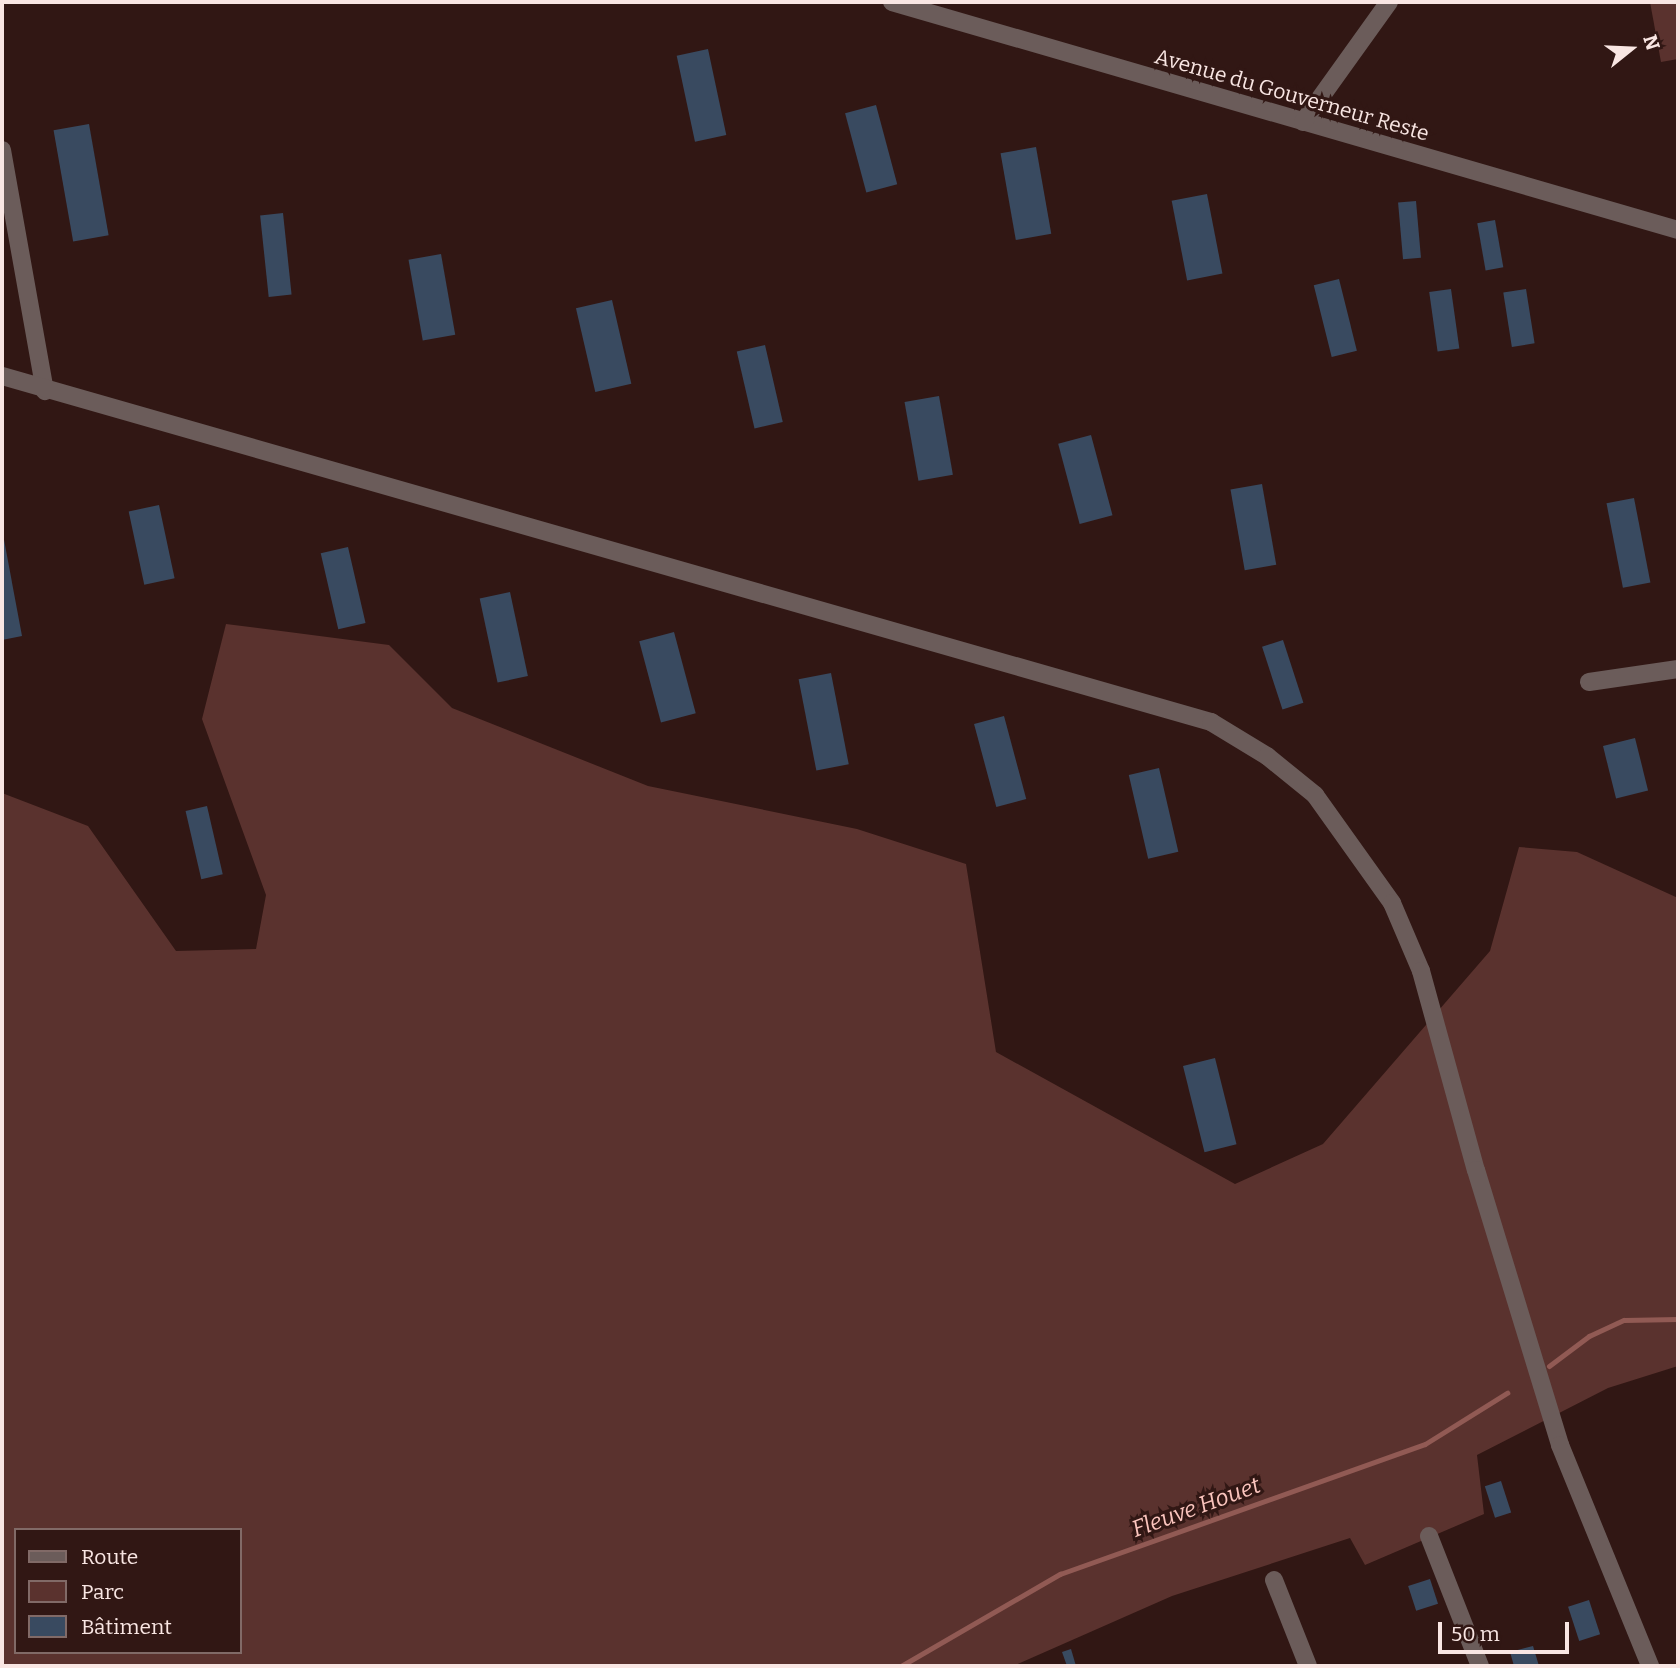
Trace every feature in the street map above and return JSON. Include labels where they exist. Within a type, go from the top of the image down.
[{"type":"street","name":"Avenue du Gouverneur Reste","points":[[892,2],[1678,230]]},
{"type":"street","points":[[1303,122],[1389,2]]},
{"type":"street","points":[[2,150],[45,391]]},
{"type":"street","points":[[2,376],[45,391],[1211,722],[1267,755],[1315,795],[1392,903],[1421,971],[1476,1170],[1560,1445],[1650,1666]]},
{"type":"street","points":[[1589,682],[1678,669]]},
{"type":"street","points":[[1429,1536],[1480,1666]]},
{"type":"street","points":[[1274,1580],[1308,1666]]},
{"type":"green space","points":[[1650,2],[1678,2],[1678,59],[1661,62]]},
{"type":"green space","points":[[226,624],[389,645],[452,708],[648,786],[857,829],[966,864],[996,1052],[1235,1184],[1323,1144],[1490,951],[1519,847],[1577,852],[1678,898],[1678,1366],[1608,1388],[1477,1455],[1484,1514],[1365,1565],[1350,1538],[1172,1596],[1013,1666],[2,1666],[2,793],[88,826],[176,951],[256,949],[266,895],[202,719]]},
{"type":"building","points":[[708,49],[726,135],[695,142],[677,56]]},
{"type":"building","points":[[876,105],[897,184],[866,192],[845,113]]},
{"type":"building","points":[[89,124],[109,235],[73,242],[54,130]]},
{"type":"building","points":[[1036,147],[1051,234],[1016,240],[1001,153]]},
{"type":"building","points":[[1207,194],[1222,274],[1187,280],[1172,201]]},
{"type":"building","points":[[1416,201],[1421,258],[1403,259],[1398,203]]},
{"type":"building","points":[[283,213],[292,295],[269,297],[260,215]]},
{"type":"building","points":[[1495,220],[1503,267],[1486,270],[1477,223]]},
{"type":"building","points":[[441,254],[455,335],[423,340],[409,260]]},
{"type":"building","points":[[1339,279],[1357,351],[1332,357],[1314,285]]},
{"type":"building","points":[[1451,289],[1459,348],[1438,351],[1429,292]]},
{"type":"building","points":[[1526,289],[1535,343],[1512,347],[1503,293]]},
{"type":"building","points":[[612,300],[631,384],[595,392],[576,308]]},
{"type":"building","points":[[765,345],[783,422],[755,428],[737,352]]},
{"type":"building","points":[[939,396],[953,475],[918,481],[905,402]]},
{"type":"building","points":[[1091,435],[1112,515],[1080,524],[1058,444]]},
{"type":"building","points":[[1262,484],[1276,565],[1245,570],[1230,490]]},
{"type":"building","points":[[1634,498],[1650,582],[1623,588],[1607,503]]},
{"type":"building","points":[[159,505],[175,578],[144,585],[129,511]]},
{"type":"building","points":[[2,529],[22,636],[2,640]]},
{"type":"building","points":[[348,547],[366,623],[338,629],[321,553]]},
{"type":"building","points":[[510,592],[528,676],[498,683],[480,598]]},
{"type":"building","points":[[674,632],[696,713],[661,722],[639,641]]},
{"type":"building","points":[[1283,640],[1303,703],[1282,710],[1262,647]]},
{"type":"building","points":[[831,673],[849,764],[816,771],[799,679]]},
{"type":"building","points":[[1004,716],[1026,799],[996,807],[974,724]]},
{"type":"building","points":[[1635,738],[1648,790],[1616,798],[1603,746]]},
{"type":"building","points":[[1159,768],[1178,852],[1148,859],[1129,775]]},
{"type":"building","points":[[207,806],[223,874],[201,879],[186,811]]},
{"type":"building","points":[[1215,1058],[1237,1144],[1205,1152],[1183,1066]]},
{"type":"building","points":[[1501,1481],[1511,1512],[1495,1518],[1485,1486]]},
{"type":"building","points":[[1430,1579],[1438,1604],[1416,1611],[1408,1586]]},
{"type":"building","points":[[1589,1600],[1600,1634],[1579,1641],[1568,1607]]},
{"type":"building","points":[[1533,1646],[1539,1666],[1514,1666],[1510,1652]]},
{"type":"building","points":[[1071,1649],[1076,1666],[1067,1666],[1062,1652]]},
{"type":"waterway","name":"Fleuve Houet","points":[[1549,1366],[1589,1336],[1624,1320],[1678,1319]]},
{"type":"waterway","name":"Fleuve Houet","points":[[901,1666],[1060,1574],[1425,1444],[1507,1393]]}]
